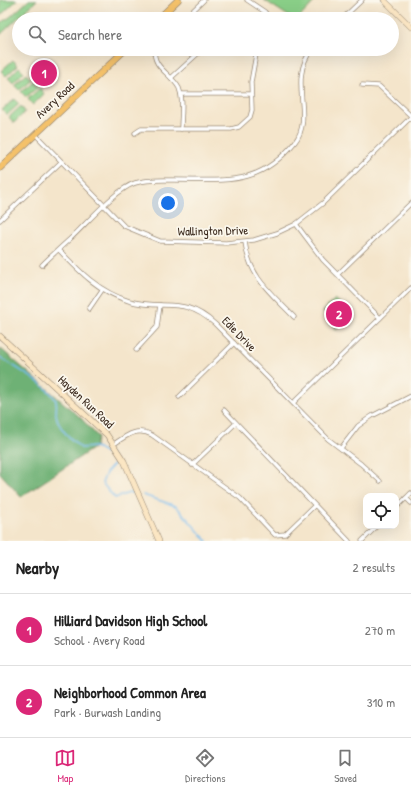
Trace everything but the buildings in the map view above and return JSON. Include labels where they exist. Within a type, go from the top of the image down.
[{"type":"main road","points":[[165,12],[178,0]]},
{"type":"main road","points":[[384,0],[396,12]]},
{"type":"main road","points":[[399,15],[411,27]]},
{"type":"main road","name":"Avery Road","points":[[0,168],[119,56]]},
{"type":"main road","name":"Hayden Run Road","points":[[0,336],[99,426],[114,444],[124,461],[159,541]]},
{"type":"street","points":[[191,12],[204,0]]},
{"type":"street","points":[[247,0],[265,12]]},
{"type":"street","points":[[349,12],[362,0]]},
{"type":"street","points":[[154,56],[157,63],[178,86],[181,94],[181,129]]},
{"type":"street","points":[[171,78],[195,56]]},
{"type":"street","points":[[134,133],[141,129],[231,129],[239,127],[250,117],[252,110],[251,94],[253,64],[255,56]]},
{"type":"street","points":[[42,265],[104,206],[126,187],[135,183],[154,180],[243,179],[260,173],[273,163],[295,142],[301,129],[303,115],[300,82],[302,69],[308,56]]},
{"type":"street","points":[[362,85],[379,86],[411,117]]},
{"type":"street","points":[[181,94],[251,94]]},
{"type":"street","name":"Wallington Drive","points":[[35,134],[124,226],[160,241],[202,243],[245,242],[277,233],[296,224],[323,203],[411,117]]},
{"type":"street","points":[[0,220],[61,162]]},
{"type":"street","points":[[338,274],[411,203]]},
{"type":"street","points":[[296,224],[312,246],[380,318]]},
{"type":"street","points":[[245,242],[248,260],[259,281],[294,317]]},
{"type":"street","name":"Edie Drive","points":[[59,250],[79,271],[102,290],[130,301],[160,305],[179,305],[194,308],[208,318],[328,439],[380,481]]},
{"type":"street","points":[[293,403],[411,288]]},
{"type":"street","points":[[89,309],[102,290]]},
{"type":"street","points":[[136,350],[157,327],[160,305]]},
{"type":"street","points":[[178,397],[234,344]]},
{"type":"street","points":[[341,448],[358,426],[372,416],[411,396]]},
{"type":"street","points":[[224,410],[349,541]]},
{"type":"street","points":[[192,465],[236,423]]},
{"type":"street","points":[[114,444],[134,432],[145,432],[240,498],[275,535],[285,534],[314,506]]},
{"type":"street","points":[[399,505],[411,494]]},
{"type":"street","points":[[406,498],[411,503]]},
{"type":"street","points":[[362,541],[374,529]]},
{"type":"green space","points":[[0,0],[17,0],[0,16]]},
{"type":"green space","points":[[29,0],[37,0],[24,12],[16,12]]},
{"type":"green space","points":[[264,0],[316,0],[305,12],[282,12]]},
{"type":"green space","points":[[12,15],[12,24],[0,35],[0,23]]},
{"type":"green space","points":[[13,60],[18,65],[6,76],[1,71]]},
{"type":"green space","points":[[19,67],[24,72],[13,83],[8,78]]},
{"type":"green space","points":[[26,74],[31,79],[19,90],[14,85]]},
{"type":"green space","points":[[33,81],[38,87],[26,97],[21,92]]},
{"type":"green space","points":[[40,88],[44,94],[33,105],[28,99]]},
{"type":"green space","points":[[14,99],[19,104],[7,115],[2,110]]},
{"type":"green space","points":[[21,106],[25,112],[14,123],[9,117]]},
{"type":"green space","points":[[335,299],[355,316],[336,330],[328,320],[329,315],[323,312]]},
{"type":"green space","points":[[0,348],[81,418],[98,437],[95,447],[21,497],[0,473]]},
{"type":"waterway","points":[[0,357],[42,385],[55,398],[56,414],[59,424],[73,441],[81,448],[95,447],[111,455],[114,464],[106,473],[102,483],[115,498],[129,493],[134,493]]},
{"type":"waterway","points":[[143,495],[176,506],[207,541]]},
{"type":"place","name":"Hilliard Davidson High School","points":[[44,73]]},
{"type":"place","name":"Neighborhood Common Area","points":[[339,314]]}]
